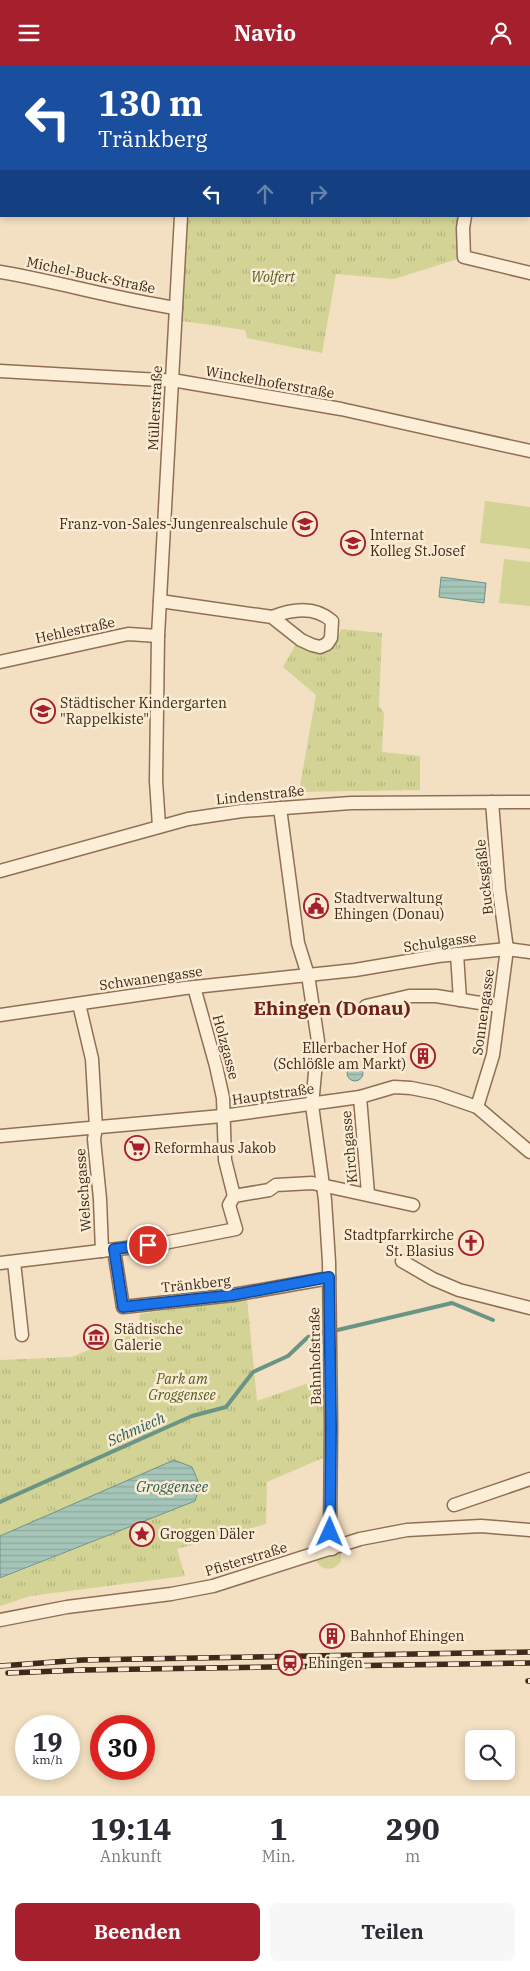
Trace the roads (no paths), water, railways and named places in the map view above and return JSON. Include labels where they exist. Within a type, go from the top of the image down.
[{"type":"street","name":"Müllerstraße","points":[[158,826],[156,789],[158,636],[181,217]]},
{"type":"street","points":[[465,217],[463,228],[464,257],[530,273]]},
{"type":"street","name":"Michel-Buck-Straße","points":[[0,272],[50,281],[137,302],[176,308]]},
{"type":"street","name":"Winckelhoferstraße","points":[[0,371],[171,380],[341,409],[530,451]]},
{"type":"street","points":[[160,601],[272,617]]},
{"type":"street","name":"Hehlestraße","points":[[0,662],[128,634],[158,636]]},
{"type":"street","name":"Bucksgäßle","points":[[492,802],[499,890],[507,949]]},
{"type":"street","name":"Lindenstraße","points":[[0,871],[158,826],[207,816],[351,803],[530,802]]},
{"type":"street","name":"Bahnhofstraße","points":[[280,808],[298,943],[308,975],[318,1041],[312,1105],[325,1200],[329,1277],[331,1400],[330,1532],[332,1549]]},
{"type":"street","name":"Schulgasse","points":[[308,975],[355,970],[457,954],[507,949],[530,952]]},
{"type":"street","name":"Sonnengasse","points":[[477,1107],[493,1055],[507,949]]},
{"type":"street","points":[[457,954],[460,1000]]},
{"type":"street","name":"Schwanengasse","points":[[0,1015],[194,987],[308,975]]},
{"type":"street","name":"Holzgasse","points":[[108,1250],[158,1244],[236,1229],[229,1205],[234,1196],[225,1160],[222,1116],[223,1098],[194,987]]},
{"type":"street","points":[[366,1006],[409,996],[436,996],[500,1006]]},
{"type":"street","name":"Welschgasse","points":[[79,1004],[92,1059],[96,1127],[94,1139],[100,1199],[108,1250]]},
{"type":"street","name":"Hauptstraße","points":[[0,1136],[222,1116],[360,1097],[387,1088],[411,1088],[444,1095],[477,1107],[530,1152]]},
{"type":"street","name":"Kirchgasse","points":[[360,1097],[368,1194]]},
{"type":"street","name":"Kirchgasse","points":[[234,1196],[269,1190],[276,1185],[312,1183],[413,1205]]},
{"type":"street","points":[[0,1263],[108,1250]]},
{"type":"street","name":"Tränkberg","points":[[108,1250],[123,1307],[233,1295],[329,1277]]},
{"type":"street","points":[[402,1261],[433,1279],[459,1290],[530,1308]]},
{"type":"street","points":[[14,1262],[22,1335]]},
{"type":"street","points":[[454,1505],[530,1479]]},
{"type":"street","name":"Pfisterstraße","points":[[0,1620],[67,1607],[213,1586],[360,1539],[407,1530],[481,1527],[530,1530]]},
{"type":"water","points":[[441,577],[486,583],[484,603],[439,597]]},
{"type":"water","points":[[355,1065],[361,1067],[363,1073],[361,1079],[355,1081],[349,1079],[347,1073],[349,1067]]},
{"type":"water","name":"Groggensee","points":[[174,1460],[192,1467],[200,1486],[195,1501],[0,1578],[0,1536]]},
{"type":"waterway","name":"Schmiech","points":[[0,1502],[192,1416],[226,1407],[253,1372],[288,1356],[308,1337],[452,1303],[493,1320]]},
{"type":"railway","points":[[0,1666],[82,1660],[530,1652]]},
{"type":"railway","points":[[8,1673],[82,1670],[530,1663]]},
{"type":"place","name":"Franz-von-Sales-Jungenrealschule","points":[[305,524]]},
{"type":"place","name":"Internat Kolleg St.Josef","points":[[353,543]]},
{"type":"place","name":"Städtischer Kindergarten \"Rappelkiste\"","points":[[43,711]]},
{"type":"place","name":"Stadtverwaltung Ehingen (Donau)","points":[[316,906]]},
{"type":"place","name":"Ellerbacher Hof (Schlößle am Markt)","points":[[423,1056]]},
{"type":"place","name":"Reformhaus Jakob","points":[[137,1148]]},
{"type":"place","name":"Stadtpfarrkirche St. Blasius","points":[[471,1243]]},
{"type":"place","name":"Städtische Galerie","points":[[96,1337]]},
{"type":"place","name":"Groggen Däler","points":[[142,1534]]},
{"type":"place","name":"Bahnhof Ehingen","points":[[332,1636]]},
{"type":"place","name":"Ehingen","points":[[290,1663]]},
{"type":"district","name":"Ehingen (Donau)","points":[[332,1008]]},
{"type":"park label","name":"Wolfert","points":[[273,277]]},
{"type":"park label","name":"Park am Groggensee","points":[[182,1387]]}]
